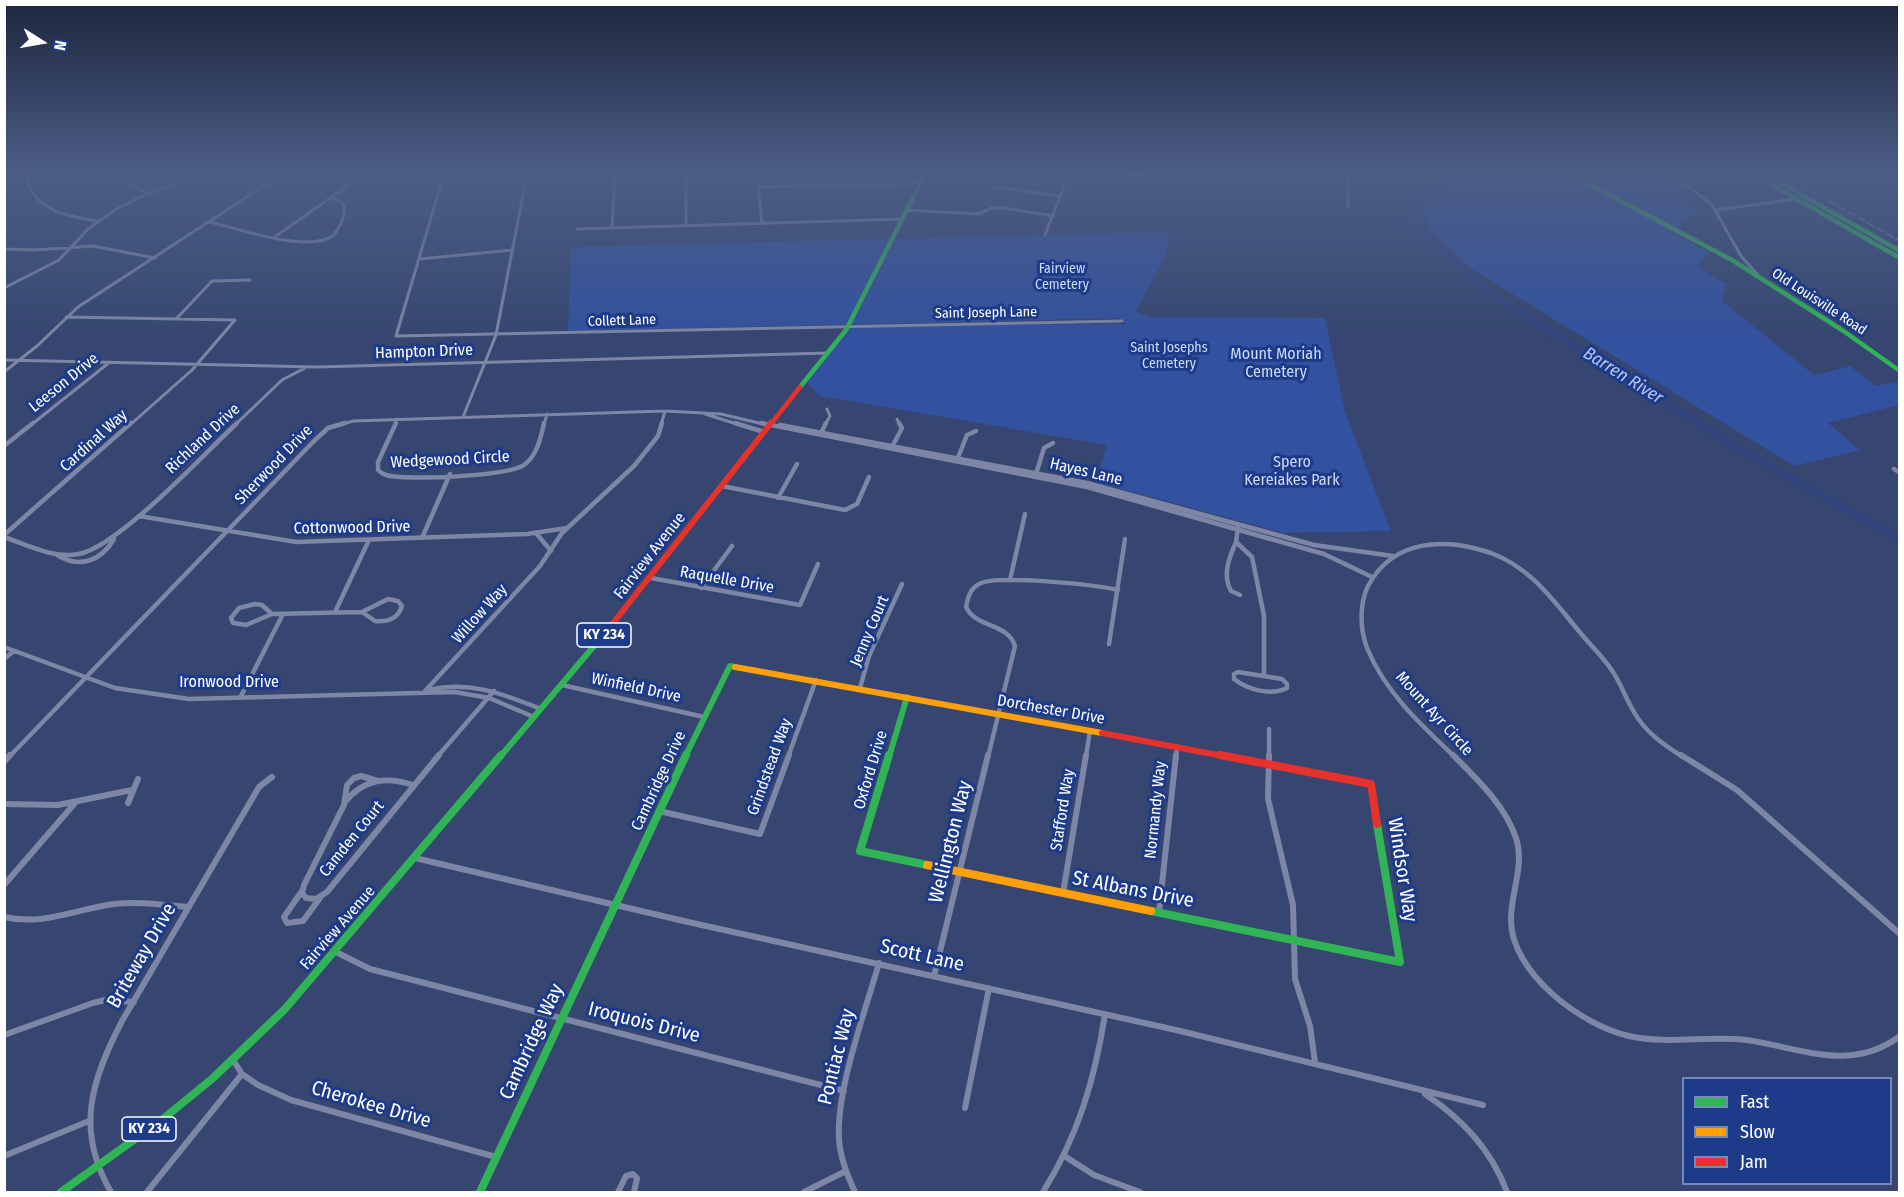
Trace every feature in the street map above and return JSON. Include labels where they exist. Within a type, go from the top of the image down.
[{"type":"street","points":[[4,288],[56,263],[89,230]]},
{"type":"street","points":[[4,372],[66,317],[198,230]]},
{"type":"street","points":[[246,230],[309,242],[331,237],[337,230]]},
{"type":"street","points":[[275,236],[284,230]]},
{"type":"street","points":[[428,230],[419,259],[513,250]]},
{"type":"street","points":[[463,417],[496,335],[517,230]]},
{"type":"street","name":"Fairview Avenue","points":[[232,1058],[285,1009],[336,952],[651,578],[850,325],[898,230]]},
{"type":"street","points":[[1045,235],[1047,230]]},
{"type":"street","points":[[1675,230],[1762,279]]},
{"type":"street","name":"Old Louisville Road","points":[[1727,230],[1739,253],[1762,279],[1842,330],[1899,371]]},
{"type":"street","points":[[1850,230],[1899,258]]},
{"type":"street","points":[[1864,230],[1899,250]]},
{"type":"street","points":[[4,249],[102,247],[155,258]]},
{"type":"street","points":[[1732,260],[1738,257],[1739,253]]},
{"type":"street","name":"Collett Lane","points":[[419,259],[396,336],[850,325]]},
{"type":"street","points":[[66,317],[177,318],[212,281],[250,279]]},
{"type":"street","name":"Cardinal Way","points":[[4,536],[198,363],[235,320],[177,318]]},
{"type":"street","name":"Saint Joseph Lane","points":[[850,325],[1122,321]]},
{"type":"street","name":"Hampton Drive","points":[[4,360],[308,367],[828,353]]},
{"type":"street","name":"Leeson Drive","points":[[4,446],[110,361]]},
{"type":"street","points":[[279,365],[284,373],[282,380]]},
{"type":"street","name":"Richland Drive","points":[[115,537],[282,380],[308,367]]},
{"type":"street","points":[[821,434],[830,416],[827,409]]},
{"type":"street","name":"Sherwood Drive","points":[[4,762],[328,428],[353,421],[665,411],[727,415],[770,424]]},
{"type":"street","name":"Willow Way","points":[[425,691],[444,674],[540,566],[567,528],[614,487],[652,444],[658,436],[665,411]]},
{"type":"street","name":"Sherwood Drive","points":[[699,412],[764,432]]},
{"type":"street","name":"Wedgewood Circle","points":[[398,419],[378,462],[379,471],[389,476],[509,472],[523,466],[532,456],[547,414]]},
{"type":"street","points":[[892,448],[902,428],[897,419]]},
{"type":"street","name":"Hayes Lane","points":[[770,424],[1036,475],[1320,547],[1393,556]]},
{"type":"street","points":[[957,460],[967,435],[976,431]]},
{"type":"street","points":[[1036,475],[1044,448],[1053,443]]},
{"type":"street","points":[[778,498],[797,464]]},
{"type":"street","points":[[1894,469],[1899,473]]},
{"type":"street","points":[[422,538],[450,474]]},
{"type":"street","points":[[722,486],[845,510],[857,504],[869,477]]},
{"type":"street","points":[[1025,514],[1010,580],[1092,583],[1118,590]]},
{"type":"street","name":"Cottonwood Drive","points":[[139,516],[286,541],[536,533],[567,528]]},
{"type":"street","points":[[1238,527],[1236,542],[1229,555],[1227,584],[1231,591],[1240,595]]},
{"type":"street","name":"Hayes Lane","points":[[1238,527],[1324,554],[1372,577]]},
{"type":"street","points":[[536,533],[550,551]]},
{"type":"street","points":[[4,536],[57,555],[72,564],[88,562],[106,552],[115,537]]},
{"type":"street","points":[[57,555],[80,555],[96,549],[115,537]]},
{"type":"street","points":[[1109,644],[1125,539]]},
{"type":"street","points":[[335,612],[369,540]]},
{"type":"street","points":[[1236,542],[1249,553],[1253,563],[1265,621],[1264,675]]},
{"type":"street","name":"Mount Ayr Circle","points":[[1899,934],[1737,790],[1715,774],[1666,746],[1645,728],[1632,710],[1610,666],[1576,628],[1548,591],[1528,573],[1492,554],[1453,544],[1419,546],[1393,556],[1372,577],[1365,594],[1361,615],[1364,637],[1371,657],[1398,698],[1491,796],[1513,828],[1521,860],[1510,910],[1511,933],[1515,945],[1530,969],[1551,991],[1600,1026],[1640,1039],[1737,1038],[1840,1056],[1870,1053],[1899,1036]]},
{"type":"street","points":[[701,588],[732,546]]},
{"type":"street","name":"Raquelle Drive","points":[[651,578],[800,605],[818,564]]},
{"type":"street","name":"Wellington Way","points":[[934,976],[1011,665],[1015,639],[1007,631],[977,620],[969,611],[967,602],[971,591],[979,584],[992,580],[1010,580]]},
{"type":"street","name":"Jenny Court","points":[[860,688],[869,656],[902,584]]},
{"type":"street","points":[[272,614],[262,605],[250,604],[236,610],[231,621],[236,625],[246,625],[272,614],[362,612],[388,599],[398,601],[402,606],[397,616],[385,622],[375,621],[362,612]]},
{"type":"street","points":[[240,698],[284,614]]},
{"type":"street","name":"Ironwood Drive","points":[[4,647],[115,688],[189,699],[425,691],[462,693],[489,698],[534,717]]},
{"type":"street","points":[[4,659],[14,651]]},
{"type":"street","name":"Dorchester Drive","points":[[727,668],[736,666],[816,680],[1371,784]]},
{"type":"street","name":"Cambridge Drive","points":[[615,905],[727,668]]},
{"type":"street","points":[[1240,671],[1264,675],[1284,680],[1287,688],[1281,691],[1264,689],[1240,684],[1233,677],[1240,671]]},
{"type":"street","name":"Grindstead Way","points":[[659,811],[760,834],[816,680]]},
{"type":"street","name":"Ironwood Drive","points":[[425,691],[437,687],[461,685],[494,691],[541,709]]},
{"type":"street","name":"Winfield Drive","points":[[562,686],[704,717]]},
{"type":"street","name":"Camden Court","points":[[378,781],[365,775],[352,779],[345,789],[344,805],[302,891],[303,896],[307,899],[321,896],[350,865],[413,785],[494,691]]},
{"type":"street","name":"Oxford Drive","points":[[860,851],[907,697]]},
{"type":"street","points":[[1269,729],[1268,799],[1293,905],[1295,979],[1310,1026],[1314,1062]]},
{"type":"street","name":"Stafford Way","points":[[1063,893],[1090,730]]},
{"type":"street","name":"Normandy Way","points":[[1159,912],[1177,746]]},
{"type":"street","name":"Briteway Drive","points":[[96,1168],[89,1121],[93,1092],[99,1072],[134,1002],[259,787],[272,777]]},
{"type":"street","points":[[128,803],[138,779]]},
{"type":"street","points":[[344,805],[358,786],[378,781],[413,785]]},
{"type":"street","name":"Windsor Way","points":[[1371,784],[1400,962]]},
{"type":"street","points":[[4,804],[50,806],[132,790]]},
{"type":"street","points":[[4,885],[76,802]]},
{"type":"street","name":"St Albans Drive","points":[[860,851],[1400,962]]},
{"type":"street","name":"Scott Lane","points":[[415,858],[1314,1062],[1420,1091],[1483,1105]]},
{"type":"street","points":[[302,891],[285,911],[284,917],[287,923],[294,924],[306,918],[321,896]]},
{"type":"street","points":[[4,917],[20,921],[36,921],[126,903],[189,908]]},
{"type":"street","name":"Cambridge Way","points":[[480,1192],[615,905]]},
{"type":"street","name":"Iroquois Drive","points":[[336,952],[370,969],[844,1091]]},
{"type":"street","name":"Pontiac Way","points":[[855,1192],[846,1171],[838,1127],[839,1107],[879,963]]},
{"type":"street","points":[[965,1108],[989,988]]},
{"type":"street","points":[[4,1035],[93,1003],[105,1000],[134,1002]]},
{"type":"street","points":[[1043,1192],[1066,1157],[1082,1121],[1090,1096],[1105,1014]]},
{"type":"street","points":[[147,1192],[242,1074],[232,1058]]},
{"type":"street","name":"KY 234","points":[[61,1192],[163,1119],[232,1058]]},
{"type":"street","name":"Cherokee Drive","points":[[242,1074],[291,1100],[496,1157]]},
{"type":"street","name":"Scott Lane","points":[[1420,1091],[1454,1115],[1480,1142],[1494,1163],[1507,1192]]},
{"type":"street","points":[[4,1156],[89,1121]]},
{"type":"street","points":[[1066,1157],[1094,1174],[1140,1192]]},
{"type":"street","points":[[96,1168],[111,1192]]},
{"type":"street","points":[[804,1192],[846,1171]]},
{"type":"street","points":[[618,1192],[623,1179],[633,1174],[637,1178],[634,1192]]},
{"type":"green space","points":[[1430,230],[1673,230],[1670,232],[1708,252],[1698,267],[1726,284],[1721,300],[1814,375],[1850,366],[1876,386],[1899,381],[1899,405],[1828,423],[1860,450],[1794,466],[1467,266]]},
{"type":"green space","points":[[1170,232],[1165,257],[1136,311],[1149,317],[1325,318],[1345,412],[1391,531],[1284,533],[1096,482],[1107,445],[820,396],[805,381],[850,325],[1126,324],[1119,318],[568,331],[571,247]]},
{"type":"shaded area","points":[[1401,230],[1430,230],[1435,235],[1402,232]]},
{"type":"waterway","name":"Barren River","points":[[1422,230],[1425,235],[1494,296],[1747,454],[1900,540]]},
{"type":"railway","points":[[1880,230],[1900,241]]},
{"type":"traffic: fast","points":[[800,387],[846,330],[897,230]]},
{"type":"traffic: fast","points":[[1675,230],[1732,260],[1842,330],[1900,371]]},
{"type":"traffic: fast","points":[[1851,230],[1900,258]]},
{"type":"traffic: fast","points":[[1863,230],[1900,251]]},
{"type":"traffic: fast","points":[[61,1192],[163,1119],[213,1078],[285,1009],[610,627]]},
{"type":"traffic: fast","points":[[480,1192],[704,717],[730,666],[735,667]]},
{"type":"traffic: fast","points":[[907,697],[860,851],[927,865]]},
{"type":"traffic: fast","points":[[1151,911],[1400,962],[1377,824]]},
{"type":"traffic: slow","points":[[735,667],[1102,733]]},
{"type":"traffic: slow","points":[[927,865],[1151,911]]},
{"type":"traffic: jam","points":[[610,627],[800,387]]},
{"type":"traffic: jam","points":[[1102,733],[1371,784],[1377,824]]},
{"type":"park label","name":"Fairview Cemetery","points":[[1062,278]]},
{"type":"park label","name":"Saint Josephs Cemetery","points":[[1169,356]]},
{"type":"park label","name":"Mount Moriah Cemetery","points":[[1276,364]]},
{"type":"park label","name":"Spero Kereiakes Park","points":[[1292,472]]}]
